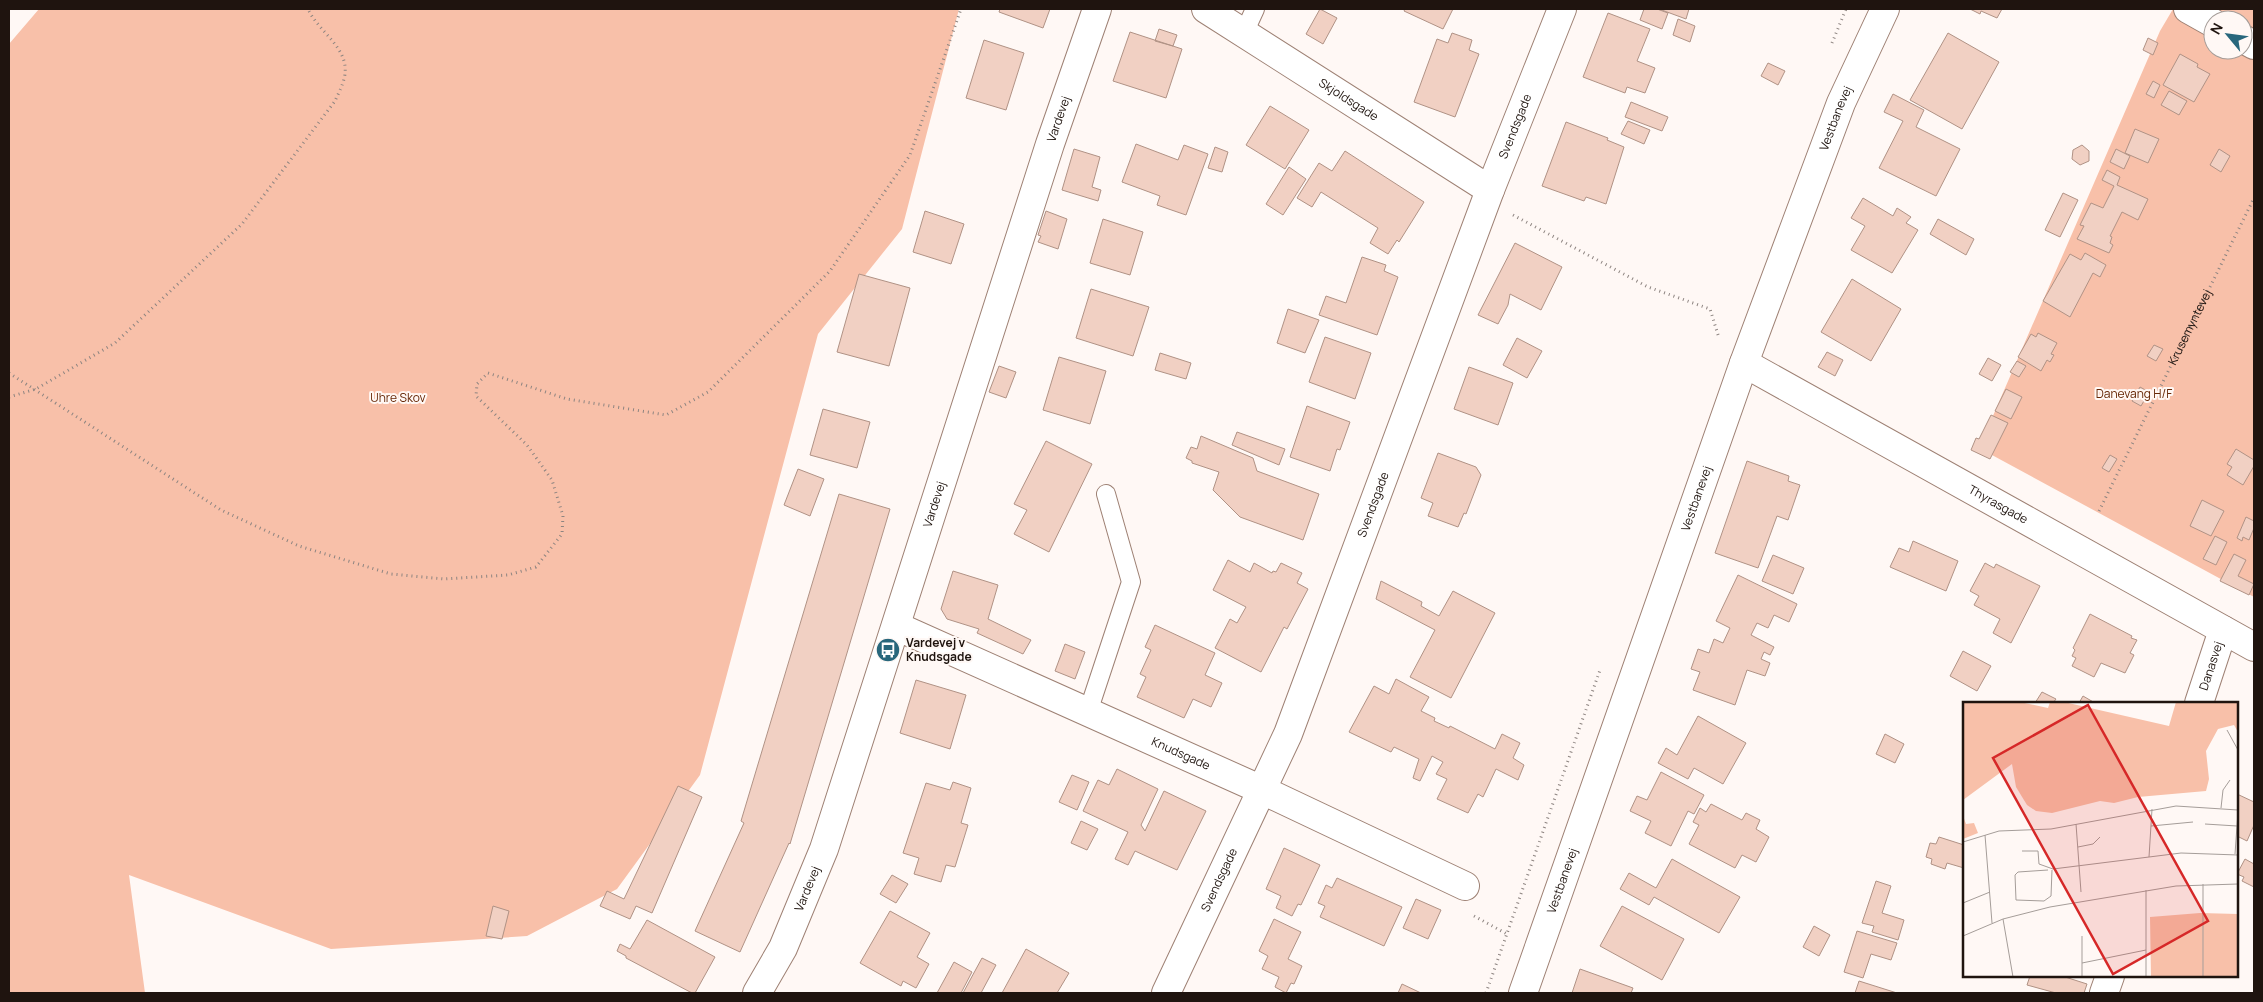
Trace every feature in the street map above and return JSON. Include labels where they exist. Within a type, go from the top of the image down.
[{"type":"street","name":"Vardevej","points":[[757,993],[783,948],[824,849],[1050,144],[1097,9]]},
{"type":"street","name":"Skjoldsgade","points":[[1206,9],[1250,21],[1490,190]]},
{"type":"street","name":"Svendsgade","points":[[1166,993],[1288,734],[1490,190],[1562,9]]},
{"type":"street","name":"Vestbanevej","points":[[1522,993],[1744,363],[1841,103],[1885,9]]},
{"type":"street","points":[[2188,9],[2203,17]]},
{"type":"street","name":"Thyrasgade","points":[[1744,363],[2254,647]]},
{"type":"street","name":"Knudsgade","points":[[896,626],[1262,790],[1465,886]]},
{"type":"street","name":"Danasvej","points":[[2200,702],[2223,630]]},
{"type":"street","points":[[2104,993],[2110,977]]},
{"type":"lane","points":[[1088,712],[1131,582],[1106,494]]},
{"type":"path","points":[[9,397],[36,389],[115,343],[242,224],[335,101],[344,78],[344,60],[337,46],[312,18],[308,9]]},
{"type":"path","points":[[9,373],[220,510],[298,546],[391,574],[444,579],[508,576],[536,567],[562,534],[563,516],[552,480],[527,444],[476,396],[477,384],[488,373],[567,399],[666,415],[708,392],[830,270],[910,156],[961,9]]},
{"type":"path","points":[[1490,190],[1513,215],[1648,287],[1710,309],[1719,339]]},
{"type":"path","name":"Krusemyntevej","points":[[2099,511],[2254,198]]},
{"type":"green space","name":"Uhre Skov","points":[[39,9],[959,9],[902,229],[818,334],[700,775],[617,889],[527,936],[331,949],[129,875],[145,993],[9,993],[9,44]]},
{"type":"green space","name":"Danevang H/F","points":[[2173,9],[2254,9],[2254,597],[1979,448],[2160,31]]},
{"type":"building","points":[[1000,9],[1050,9],[1043,28],[999,12]]},
{"type":"building","points":[[1320,9],[1337,18],[1323,44],[1306,34]]},
{"type":"building","points":[[1405,9],[1453,9],[1443,29],[1404,11]]},
{"type":"building","points":[[1644,9],[1657,9],[1668,13],[1662,29],[1640,20]]},
{"type":"building","points":[[1659,9],[1689,9],[1686,19]]},
{"type":"building","points":[[1970,9],[2002,9],[1997,18],[1981,11],[1980,14]]},
{"type":"building","points":[[1608,13],[1650,29],[1637,61],[1655,68],[1645,93],[1627,87],[1625,93],[1583,77]]},
{"type":"building","points":[[1678,19],[1695,26],[1690,42],[1673,35]]},
{"type":"building","points":[[1159,29],[1177,35],[1173,46],[1155,41]]},
{"type":"building","points":[[1130,32],[1182,49],[1166,98],[1113,81]]},
{"type":"building","points":[[1452,33],[1472,40],[1469,50],[1479,54],[1455,117],[1414,102],[1437,39],[1448,43]]},
{"type":"building","points":[[1948,33],[1999,62],[1962,129],[1910,100]]},
{"type":"building","points":[[2148,38],[2158,43],[2153,55],[2143,50]]},
{"type":"building","points":[[984,40],[1024,53],[1006,110],[966,98]]},
{"type":"building","points":[[2180,54],[2198,64],[2197,67],[2210,74],[2194,102],[2163,85]]},
{"type":"building","points":[[1768,63],[1785,71],[1778,85],[1761,76]]},
{"type":"building","points":[[2153,81],[2160,85],[2154,98],[2146,94]]},
{"type":"building","points":[[2169,91],[2187,101],[2179,115],[2161,105]]},
{"type":"building","points":[[1893,94],[1924,110],[1916,127],[1960,149],[1936,196],[1879,168],[1903,121],[1884,112]]},
{"type":"building","points":[[1631,102],[1668,117],[1662,131],[1625,117]]},
{"type":"building","points":[[1270,106],[1309,130],[1285,169],[1246,145]]},
{"type":"building","points":[[1628,121],[1650,130],[1644,144],[1621,134]]},
{"type":"building","points":[[1566,122],[1608,138],[1607,140],[1624,147],[1606,204],[1586,197],[1584,201],[1542,186]]},
{"type":"building","points":[[2135,129],[2159,139],[2148,163],[2125,153]]},
{"type":"building","points":[[1136,144],[1178,160],[1184,145],[1208,154],[1186,215],[1157,205],[1160,196],[1122,182]]},
{"type":"building","points":[[2082,145],[2089,151],[2089,161],[2080,165],[2072,159],[2073,150]]},
{"type":"building","points":[[1215,147],[1228,152],[1222,172],[1208,168]]},
{"type":"building","points":[[1074,149],[1100,157],[1092,187],[1101,190],[1098,201],[1062,190]]},
{"type":"building","points":[[2116,149],[2130,156],[2124,169],[2110,162]]},
{"type":"building","points":[[2219,149],[2230,156],[2221,172],[2210,165]]},
{"type":"building","points":[[1345,151],[1424,202],[1399,242],[1397,240],[1388,254],[1370,243],[1378,228],[1321,192],[1312,207],[1297,198],[1319,163],[1332,171]]},
{"type":"building","points":[[1289,167],[1306,179],[1283,215],[1266,204]]},
{"type":"building","points":[[2107,170],[2120,177],[2117,185],[2148,199],[2138,220],[2122,212],[2110,236],[2112,237],[2110,243],[2113,245],[2109,253],[2077,239],[2084,226],[2080,225],[2091,203],[2103,208],[2114,186],[2102,180]]},
{"type":"building","points":[[2063,193],[2078,200],[2060,237],[2045,230]]},
{"type":"building","points":[[1863,198],[1893,216],[1897,208],[1911,217],[1906,223],[1918,230],[1892,273],[1851,250],[1865,226],[1851,218]]},
{"type":"building","points":[[925,211],[964,224],[951,264],[913,252]]},
{"type":"building","points":[[1046,211],[1067,219],[1058,249],[1038,242],[1041,236],[1038,235]]},
{"type":"building","points":[[1103,219],[1143,232],[1130,275],[1090,263]]},
{"type":"building","points":[[1938,219],[1974,239],[1966,255],[1930,234]]},
{"type":"building","points":[[1515,243],[1562,267],[1541,310],[1510,294],[1508,305],[1498,324],[1478,315]]},
{"type":"building","points":[[2085,253],[2106,265],[2100,277],[2093,273],[2070,317],[2043,301],[2070,254],[2081,260]]},
{"type":"building","points":[[1362,257],[1386,265],[1384,271],[1398,277],[1377,335],[1319,315],[1326,296],[1346,303]]},
{"type":"building","points":[[859,274],[910,288],[889,366],[837,352]]},
{"type":"building","points":[[1852,279],[1901,309],[1871,361],[1821,332]]},
{"type":"building","points":[[1091,289],[1149,307],[1133,356],[1076,338]]},
{"type":"building","points":[[1288,309],[1319,320],[1305,353],[1277,343]]},
{"type":"building","points":[[2038,333],[2057,343],[2051,354],[2054,355],[2050,362],[2047,360],[2041,371],[2018,357],[2031,334],[2036,337]]},
{"type":"building","points":[[1325,337],[1371,353],[1355,399],[1309,382]]},
{"type":"building","points":[[1517,338],[1542,351],[1527,378],[1503,365]]},
{"type":"building","points":[[2154,345],[2163,349],[2156,361],[2147,356]]},
{"type":"building","points":[[1827,352],[1843,360],[1835,376],[1818,367]]},
{"type":"building","points":[[1160,353],[1191,363],[1186,379],[1155,370]]},
{"type":"building","points":[[1059,357],[1106,371],[1090,424],[1043,410]]},
{"type":"building","points":[[1988,358],[2001,365],[1992,381],[1979,374]]},
{"type":"building","points":[[2017,361],[2026,366],[2019,377],[2010,372]]},
{"type":"building","points":[[999,366],[1016,372],[1006,398],[989,392]]},
{"type":"building","points":[[1469,367],[1513,383],[1498,425],[1454,409]]},
{"type":"building","points":[[2140,387],[2149,392],[2141,406],[2132,401]]},
{"type":"building","points":[[2006,389],[2022,397],[2011,419],[1995,411]]},
{"type":"building","points":[[1307,406],[1350,422],[1340,450],[1337,449],[1330,471],[1290,457]]},
{"type":"building","points":[[823,409],[870,422],[857,468],[810,455]]},
{"type":"building","points":[[1991,415],[2008,423],[1990,459],[1971,450],[1976,438],[1979,439]]},
{"type":"building","points":[[1237,432],[1285,449],[1279,465],[1232,445]]},
{"type":"building","points":[[1201,436],[1253,458],[1257,471],[1319,494],[1303,540],[1240,517],[1213,490],[1219,472],[1192,463],[1192,461],[1186,458],[1191,447],[1197,449]]},
{"type":"building","points":[[1046,441],[1092,464],[1049,552],[1014,534],[1027,510],[1014,504]]},
{"type":"building","points":[[2236,449],[2254,460],[2254,466],[2243,485],[2227,475],[2232,467],[2227,464]]},
{"type":"building","points":[[1438,453],[1476,467],[1481,475],[1466,514],[1464,513],[1458,527],[1428,516],[1433,503],[1421,498]]},
{"type":"building","points":[[2110,455],[2117,459],[2109,472],[2102,468]]},
{"type":"building","points":[[1747,461],[1789,476],[1788,481],[1800,485],[1788,520],[1777,516],[1758,568],[1715,553]]},
{"type":"building","points":[[798,469],[824,479],[810,516],[784,505]]},
{"type":"building","points":[[839,494],[890,509],[790,844],[740,952],[695,931],[744,823],[741,821]]},
{"type":"building","points":[[2202,500],[2224,511],[2211,536],[2190,526]]},
{"type":"building","points":[[2246,517],[2254,521],[2254,528],[2249,540],[2243,537],[2242,541],[2237,538]]},
{"type":"building","points":[[2215,536],[2227,542],[2216,565],[2203,559]]},
{"type":"building","points":[[1913,541],[1958,561],[1946,591],[1890,567],[1899,548],[1909,552]]},
{"type":"building","points":[[2234,554],[2246,560],[2238,576],[2254,584],[2249,595],[2220,581]]},
{"type":"building","points":[[1773,555],[1804,568],[1793,594],[1762,581]]},
{"type":"building","points":[[1228,560],[1250,572],[1254,563],[1272,573],[1273,571],[1276,572],[1281,563],[1302,573],[1297,583],[1308,589],[1287,629],[1284,627],[1261,672],[1215,648],[1230,619],[1237,623],[1246,607],[1213,590]]},
{"type":"building","points":[[1985,563],[1994,568],[1996,564],[2040,586],[2011,643],[1993,633],[2000,619],[1974,605],[1979,596],[1970,591]]},
{"type":"building","points":[[953,571],[998,585],[988,619],[1031,640],[1023,654],[977,633],[979,629],[947,619],[941,609]]},
{"type":"building","points":[[1738,575],[1797,604],[1789,622],[1774,615],[1768,628],[1757,623],[1751,635],[1774,647],[1770,655],[1764,652],[1761,659],[1770,663],[1765,676],[1747,670],[1735,705],[1693,690],[1700,672],[1691,669],[1698,649],[1709,653],[1714,639],[1723,643],[1730,628],[1716,621]]},
{"type":"building","points":[[1381,581],[1422,602],[1421,606],[1439,616],[1453,591],[1495,613],[1451,698],[1410,677],[1435,630],[1376,599]]},
{"type":"building","points":[[2090,614],[2137,640],[2130,653],[2134,655],[2125,673],[2101,663],[2094,677],[2072,666],[2076,658],[2072,656],[2075,650],[2073,648]]},
{"type":"building","points":[[1155,625],[1215,653],[1205,675],[1222,683],[1211,707],[1193,699],[1184,718],[1137,697],[1146,677],[1140,674],[1151,650],[1145,647]]},
{"type":"building","points":[[1065,644],[1085,652],[1075,679],[1055,671]]},
{"type":"building","points":[[1963,651],[1991,666],[1977,691],[1950,676]]},
{"type":"building","points":[[1396,679],[1429,697],[1421,711],[1435,718],[1434,721],[1449,728],[1450,726],[1495,749],[1502,734],[1520,743],[1513,758],[1524,765],[1518,780],[1496,769],[1483,797],[1478,794],[1468,813],[1437,799],[1447,779],[1436,774],[1443,762],[1432,756],[1420,781],[1413,778],[1419,759],[1394,747],[1391,752],[1349,732],[1374,686],[1389,694]]},
{"type":"building","points":[[916,680],[966,695],[950,749],[900,733]]},
{"type":"building","points":[[2042,692],[2056,699],[2054,702],[2036,702]]},
{"type":"building","points":[[2083,696],[2093,702],[2080,702]]},
{"type":"building","points":[[1698,716],[1746,743],[1723,784],[1694,768],[1688,779],[1658,763],[1666,748],[1677,755]]},
{"type":"building","points":[[1885,734],[1904,744],[1895,763],[1876,754]]},
{"type":"building","points":[[1117,769],[1158,789],[1141,825],[1145,831],[1164,791],[1206,811],[1177,870],[1135,851],[1128,865],[1115,859],[1128,832],[1083,811],[1098,780],[1109,785]]},
{"type":"building","points":[[1661,772],[1704,795],[1694,814],[1688,811],[1671,846],[1645,833],[1651,821],[1630,811],[1637,796],[1647,800]]},
{"type":"building","points":[[1072,775],[1089,782],[1077,810],[1059,802]]},
{"type":"building","points":[[953,782],[971,788],[961,823],[968,825],[955,867],[946,865],[941,882],[914,874],[919,858],[903,853],[926,783],[950,790]]},
{"type":"building","points":[[678,786],[702,797],[652,913],[636,906],[630,919],[600,906],[607,891],[624,899]]},
{"type":"building","points":[[2238,794],[2254,802],[2254,825],[2247,841],[2238,836]]},
{"type":"building","points":[[1711,804],[1742,820],[1746,813],[1760,820],[1756,829],[1769,837],[1756,862],[1742,855],[1735,868],[1689,844],[1699,825],[1693,822],[1700,808],[1706,812]]},
{"type":"building","points":[[1081,821],[1098,829],[1087,850],[1071,843]]},
{"type":"building","points":[[1939,837],[1963,845],[1963,868],[1947,863],[1945,869],[1931,864],[1932,859],[1926,857],[1930,843],[1936,844]]},
{"type":"building","points":[[1284,848],[1320,865],[1301,905],[1298,904],[1292,916],[1276,908],[1281,896],[1266,889]]},
{"type":"building","points":[[1672,859],[1740,897],[1719,933],[1654,897],[1649,905],[1620,889],[1629,873],[1656,888]]},
{"type":"building","points":[[2245,859],[2254,864],[2254,887],[2242,881],[2244,877],[2238,874]]},
{"type":"building","points":[[892,875],[908,884],[896,903],[880,894]]},
{"type":"building","points":[[1337,878],[1402,907],[1384,946],[1320,917],[1325,906],[1318,903],[1326,885],[1332,888]]},
{"type":"building","points":[[1876,881],[1891,886],[1882,913],[1904,920],[1898,940],[1872,932],[1874,926],[1862,923]]},
{"type":"building","points":[[1416,899],[1441,910],[1428,939],[1403,928]]},
{"type":"building","points":[[493,906],[509,911],[502,939],[486,936]]},
{"type":"building","points":[[1622,906],[1684,939],[1662,980],[1600,946]]},
{"type":"building","points":[[890,911],[930,933],[917,957],[929,964],[916,988],[903,981],[901,986],[860,963]]},
{"type":"building","points":[[1274,919],[1301,932],[1288,959],[1302,966],[1294,984],[1291,983],[1286,993],[1275,987],[1279,977],[1262,969],[1268,956],[1259,951]]},
{"type":"building","points":[[647,920],[715,957],[695,993],[626,958],[626,956],[617,951],[620,944],[630,949]]},
{"type":"building","points":[[1814,926],[1830,935],[1819,956],[1803,947]]},
{"type":"building","points":[[1857,931],[1897,943],[1891,960],[1871,954],[1863,978],[1844,972]]},
{"type":"building","points":[[1026,949],[1069,973],[1057,993],[1002,993]]},
{"type":"building","points":[[982,958],[996,965],[981,993],[963,993]]},
{"type":"building","points":[[954,962],[972,972],[961,993],[937,993]]},
{"type":"building","points":[[1580,969],[1633,988],[1631,993],[1572,993]]},
{"type":"building","points":[[2030,977],[2065,977],[2087,984],[2084,993],[2056,993],[2027,985]]},
{"type":"building","points":[[1859,981],[1897,993],[1855,993]]},
{"type":"building","points":[[1402,984],[1421,993],[1398,993]]},
{"type":"place","name":"Vardevej v Knudsgade","points":[[888,650]]}]
